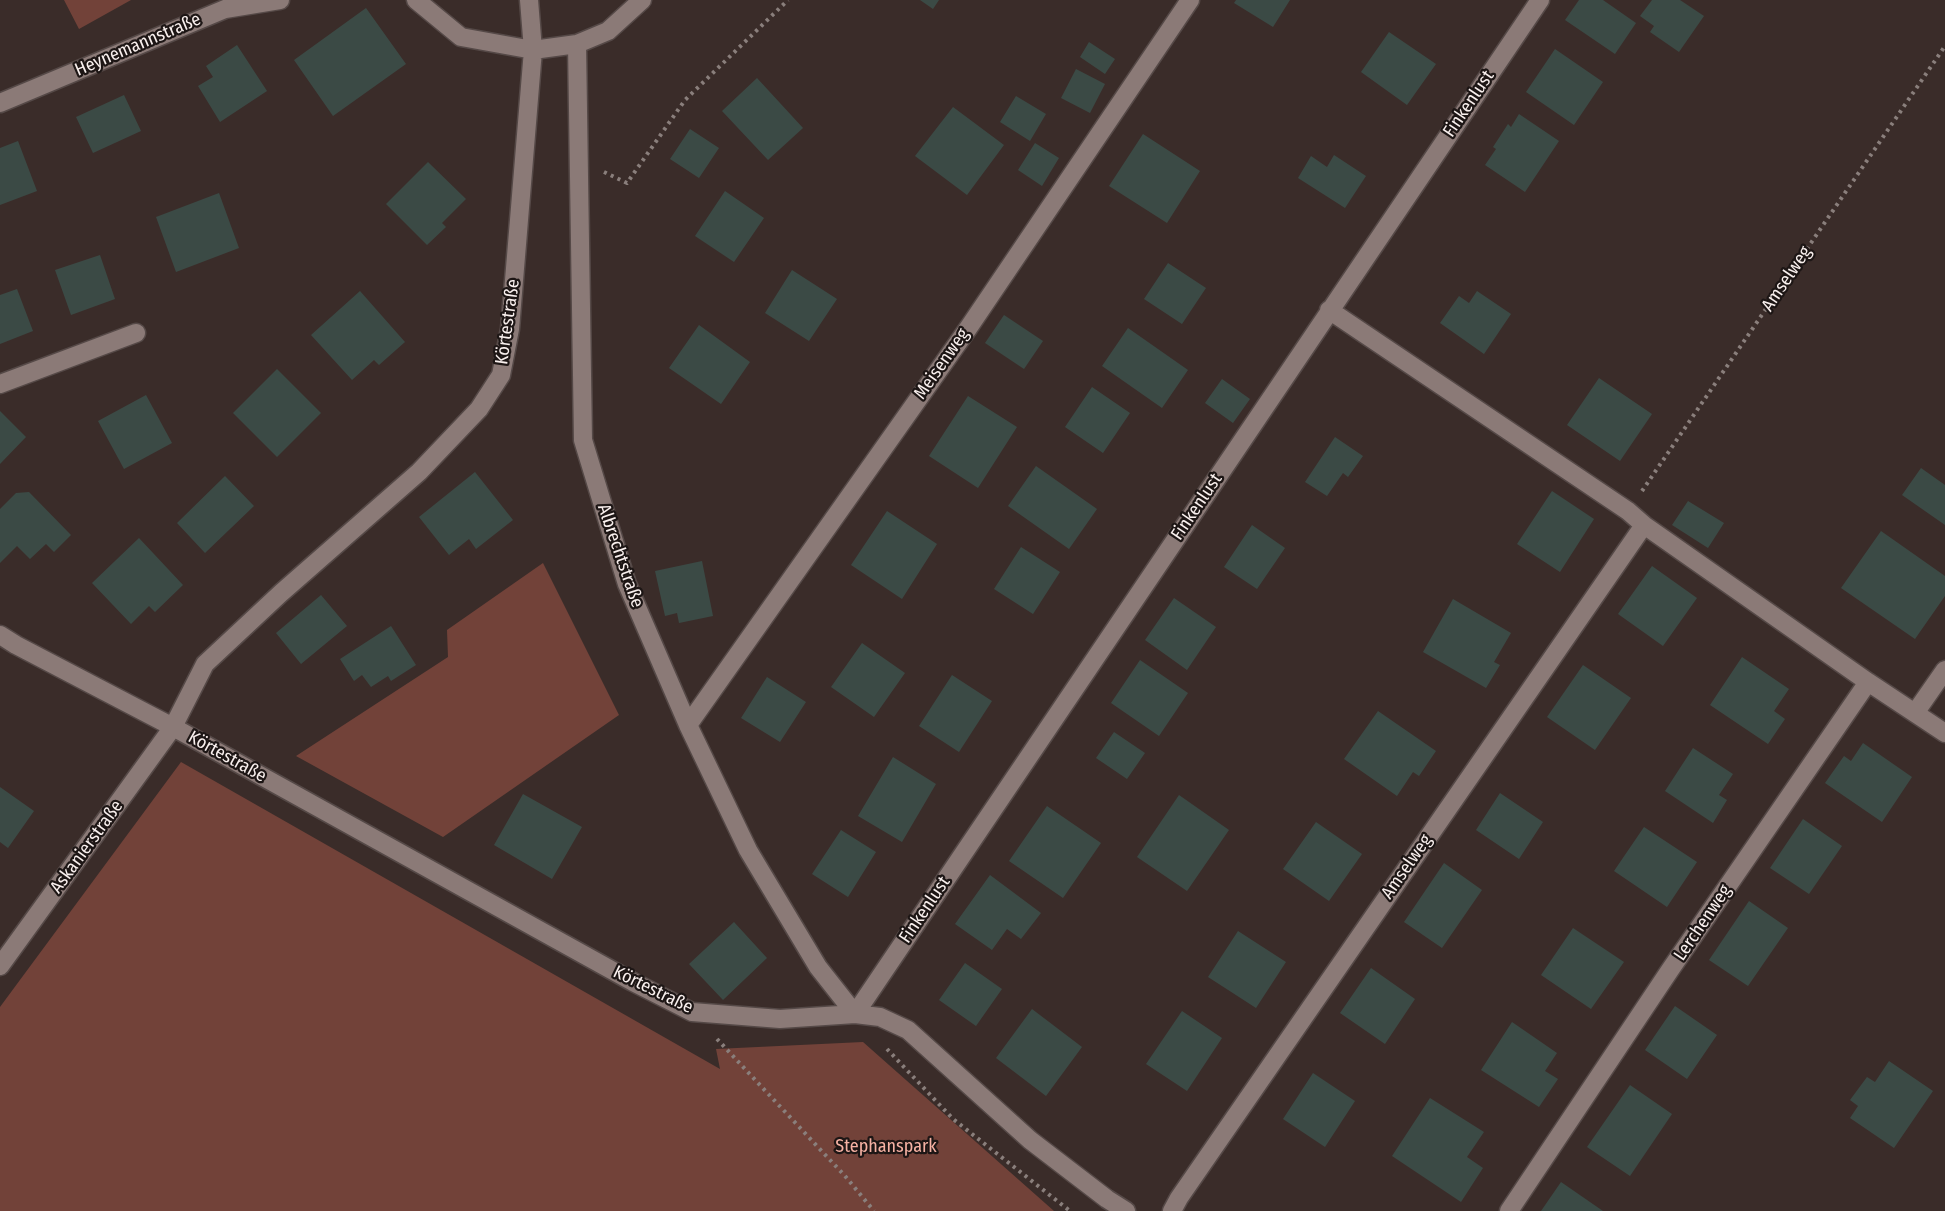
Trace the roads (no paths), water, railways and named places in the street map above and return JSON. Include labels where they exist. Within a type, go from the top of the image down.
[{"type":"street","name":"Heynemannstraße","points":[[0,104],[225,9],[280,0]]},
{"type":"street","points":[[416,0],[461,37],[533,51],[577,44],[608,31],[642,0]]},
{"type":"street","name":"Körtestraße","points":[[173,727],[205,664],[281,593],[419,472],[479,409],[501,375],[510,329],[533,51],[529,0]]},
{"type":"street","name":"Meisenweg","points":[[688,725],[966,330],[1190,0]]},
{"type":"street","name":"Finkenlust","points":[[855,1014],[1540,0]]},
{"type":"street","name":"Albrechtstraße","points":[[577,44],[584,440],[627,584],[688,725],[748,850],[818,967],[855,1014]]},
{"type":"street","points":[[1329,310],[1628,511],[1644,525],[1868,682],[1945,733]]},
{"type":"street","points":[[0,384],[136,333]]},
{"type":"street","name":"Amselweg","points":[[1172,1211],[1644,525]]},
{"type":"street","name":"Körtestraße","points":[[0,634],[16,645],[173,727],[633,982],[692,1012],[780,1018],[855,1014],[880,1017],[908,1030],[1030,1140],[1126,1211]]},
{"type":"street","points":[[1915,713],[1945,670]]},
{"type":"street","name":"Lerchenweg","points":[[1509,1211],[1670,970],[1868,682]]},
{"type":"street","name":"Askanierstraße","points":[[0,966],[173,727]]},
{"type":"park label","name":"Stephanspark","points":[[886,1147]]}]
